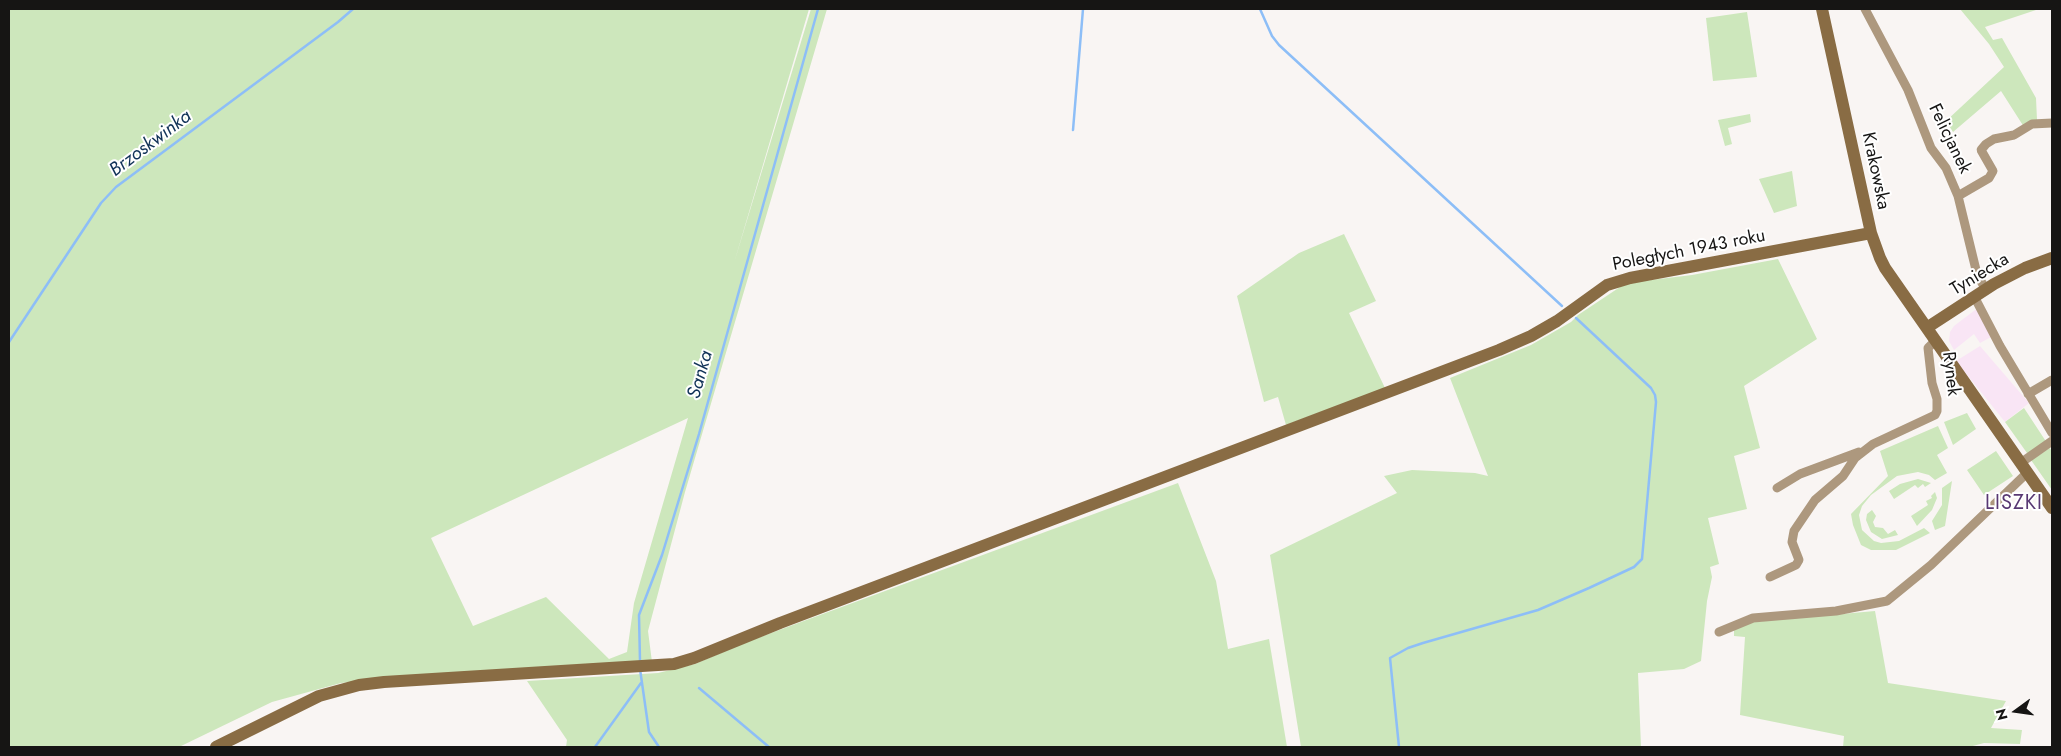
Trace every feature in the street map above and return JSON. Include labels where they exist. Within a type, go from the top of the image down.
[{"type":"street","name":"Krakowska","points":[[1822,9],[1870,233],[1885,268],[1928,327],[2052,508]]},
{"type":"street","name":"Felicjanek","points":[[1865,9],[1908,90],[1931,148],[1946,168],[1958,196],[1977,274],[1986,290]]},
{"type":"street","points":[[1958,196],[1989,178],[1993,171],[1981,150],[1986,144],[1994,139],[2014,135],[2032,124],[2052,123]]},
{"type":"street","name":"Poległych 1943 roku","points":[[216,747],[319,696],[359,686],[384,682],[653,666],[674,664],[694,658],[780,623],[1531,336],[1557,321],[1607,285],[1630,278],[1870,233]]},
{"type":"street","name":"Tyniecka","points":[[1928,327],[2025,268],[2052,258]]},
{"type":"street","points":[[1974,298],[2052,433]]},
{"type":"street","name":"Rynek","points":[[1863,450],[1936,415],[1938,411],[1937,399],[1932,383],[1928,348],[1936,340]]},
{"type":"street","points":[[2028,394],[2052,380]]},
{"type":"street","points":[[1719,632],[1753,618],[1836,611],[1887,601],[1931,565],[2052,441]]},
{"type":"street","points":[[1777,488],[1800,474],[1863,450]]},
{"type":"street","points":[[1770,576],[1796,565],[1799,560],[1792,542],[1794,530],[1815,500],[1843,476],[1863,450]]},
{"type":"shaded area","points":[[1979,307],[1993,336],[1980,343],[1974,334],[1954,350],[1949,341],[1950,332],[1954,326]]},
{"type":"shaded area","points":[[1980,346],[2029,403],[2005,422],[1956,361]]},
{"type":"green space","points":[[9,9],[809,9],[734,263],[811,9],[827,9],[685,492],[648,631],[652,662],[388,678],[341,683],[272,702],[179,747],[9,747]],"holes":[[[688,418],[634,603],[627,652],[609,659],[546,597],[473,626],[431,538]]]},
{"type":"green space","points":[[1960,9],[2039,9],[1985,27],[1993,40],[2002,38],[2036,98],[2037,120],[2024,127],[2001,91],[1953,132],[1946,121],[2004,67],[1989,44]]},
{"type":"green space","points":[[1747,12],[1757,77],[1713,81],[1706,18]]},
{"type":"green space","points":[[1750,114],[1751,122],[1728,128],[1732,144],[1725,146],[1718,120]]},
{"type":"green space","points":[[1792,171],[1797,206],[1774,213],[1759,179]]},
{"type":"green space","points":[[1344,234],[1376,301],[1349,313],[1385,388],[1286,425],[1278,397],[1264,402],[1237,296],[1299,253]]},
{"type":"green space","points":[[1778,259],[1817,339],[1744,386],[1760,448],[1734,456],[1747,509],[1708,518],[1719,564],[1710,567],[1712,577],[1707,601],[1701,661],[1684,669],[1638,673],[1641,747],[1301,747],[1270,555],[1397,493],[1384,476],[1412,470],[1475,473],[1488,476],[1450,378],[1531,345],[1571,322],[1578,315],[1626,283],[1692,275]]},
{"type":"green space","points":[[2024,408],[2047,443],[2030,453],[2027,453],[2005,422]]},
{"type":"green space","points":[[1967,413],[1976,429],[1953,445],[1944,422]]},
{"type":"green space","points":[[1938,426],[1948,448],[1937,455],[1947,473],[1935,480],[1929,475],[1918,472],[1897,476],[1871,495],[1862,506],[1859,515],[1862,530],[1874,541],[1881,543],[1899,541],[1924,528],[1930,533],[1896,550],[1871,550],[1861,545],[1851,514],[1888,476],[1880,451]]},
{"type":"green space","points":[[2050,448],[2052,452],[2052,490],[2031,460]]},
{"type":"green space","points":[[1996,451],[2013,476],[1984,495],[1967,470]]},
{"type":"green space","points":[[1918,479],[1931,483],[1925,487],[1923,484],[1918,488],[1915,485],[1894,499],[1889,491],[1900,484]]},
{"type":"green space","points":[[1952,481],[1945,526],[1935,530],[1932,521],[1942,505],[1942,488]]},
{"type":"green space","points":[[1178,483],[1216,581],[1228,649],[1269,639],[1287,747],[566,747],[567,740],[527,681],[658,673],[695,664],[744,643]]},
{"type":"green space","points":[[1935,492],[1937,498],[1932,510],[1917,526],[1911,516],[1928,505],[1926,501],[1932,498],[1931,496]]},
{"type":"green space","points":[[1872,510],[1876,516],[1873,522],[1875,527],[1883,528],[1888,534],[1895,530],[1898,535],[1882,539],[1871,532],[1866,520],[1867,514]]},
{"type":"green space","points":[[1875,611],[1888,683],[2006,701],[1991,728],[2022,730],[2020,744],[1984,743],[1969,747],[1843,747],[1844,736],[1740,715],[1745,637],[1734,636],[1734,629],[1752,622]]},
{"type":"waterway","name":"Brzoskwinka","points":[[9,342],[101,203],[116,187],[353,9]]},
{"type":"waterway","name":"Sanka","points":[[640,661],[639,615],[662,555],[699,434],[818,9]]},
{"type":"waterway","points":[[1073,130],[1083,9]]},
{"type":"waterway","points":[[1260,9],[1272,36],[1279,45],[1562,306]]},
{"type":"waterway","points":[[1399,747],[1390,658],[1408,648],[1423,643],[1538,610],[1634,567],[1642,559],[1656,402],[1655,395],[1651,388],[1576,318]]},
{"type":"waterway","name":"Sanka","points":[[640,669],[649,732],[659,747]]},
{"type":"waterway","points":[[595,747],[641,683]]},
{"type":"waterway","points":[[699,688],[769,747]]},
{"type":"district","name":"LISZKI","points":[[2014,504]]}]
